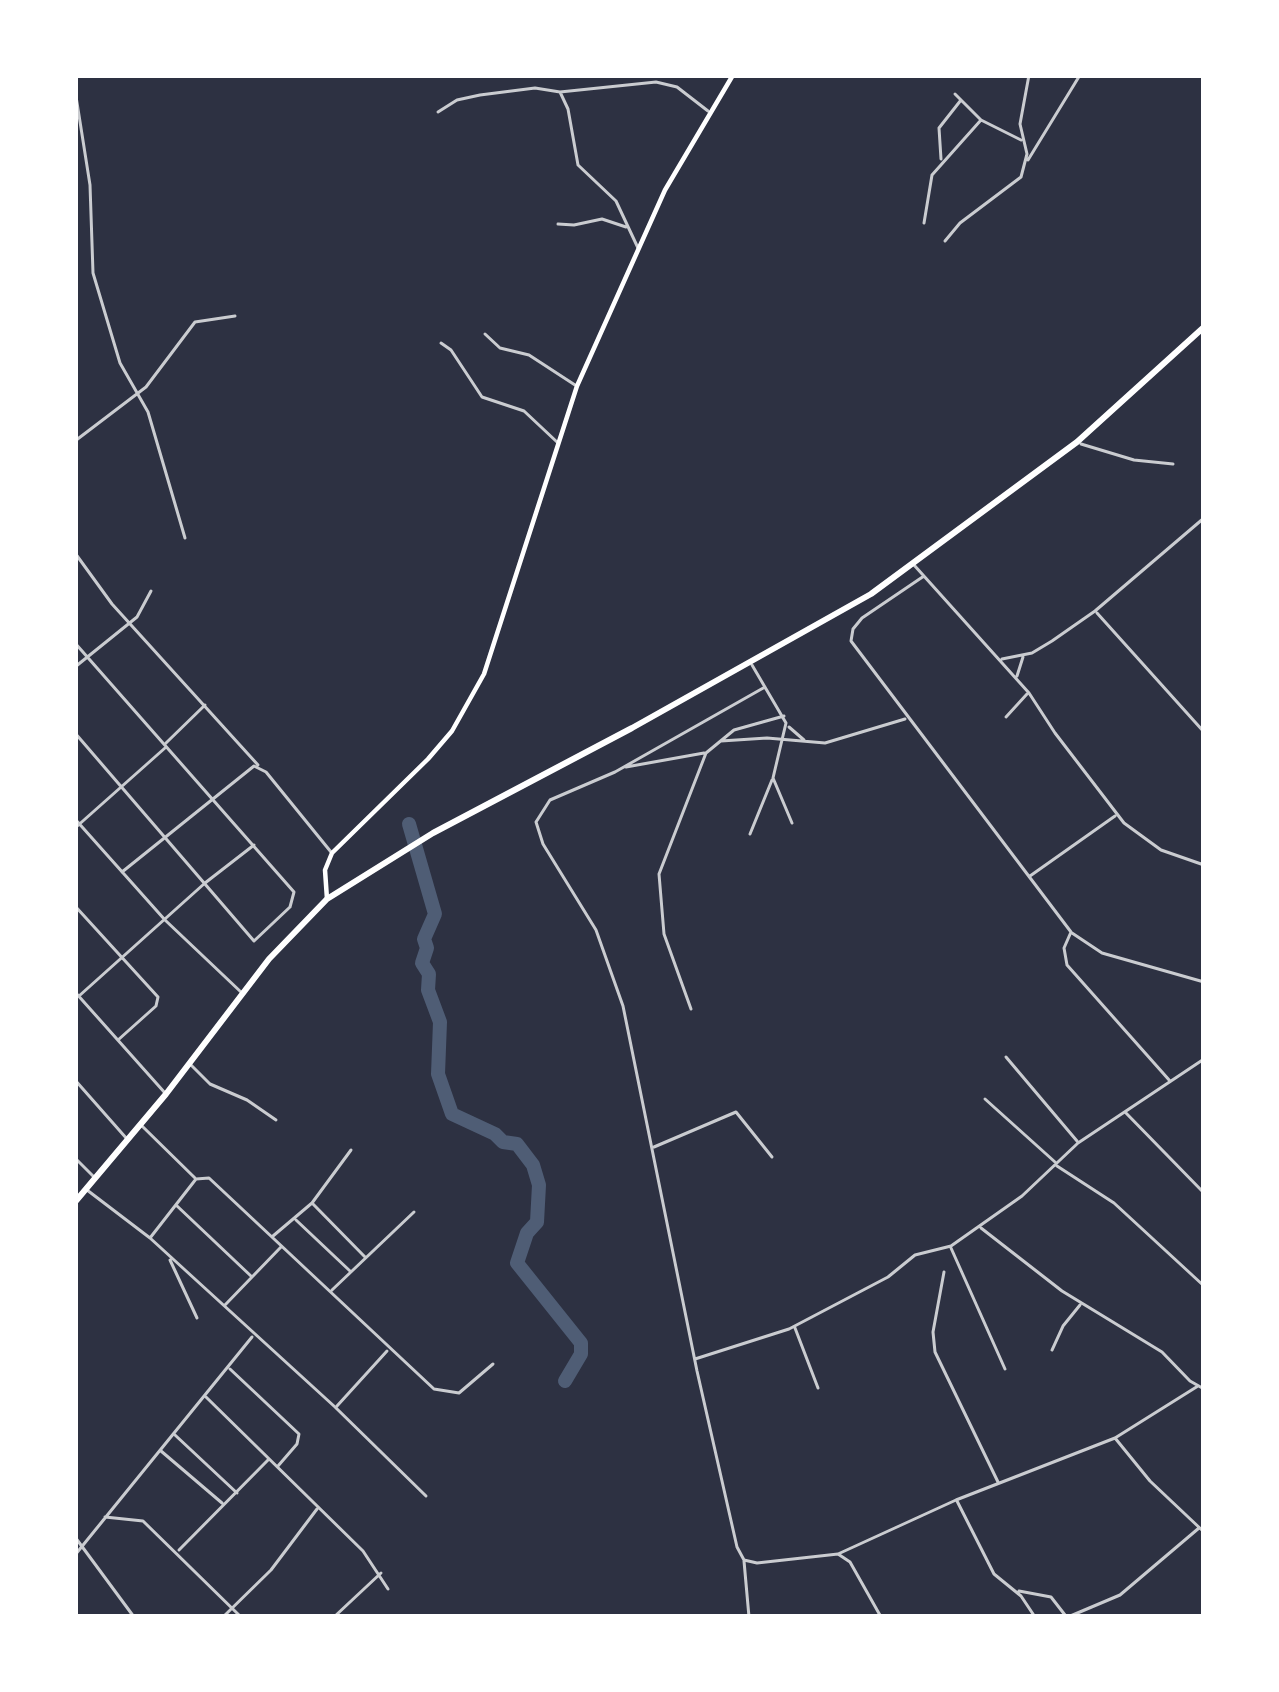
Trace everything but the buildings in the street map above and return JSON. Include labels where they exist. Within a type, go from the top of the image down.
[{"type":"highway","points":[[75,1202],[190,1064],[269,959],[327,899],[434,833],[872,595],[1077,442],[1204,327]]},
{"type":"main road","points":[[327,899],[325,870],[332,853],[428,759],[470,701],[494,649],[577,386],[672,177],[734,75]]},
{"type":"street","points":[[77,75],[75,89],[90,185],[92,273],[120,363],[148,412],[185,538]]},
{"type":"street","points":[[1027,162],[1020,124],[1029,75]]},
{"type":"street","points":[[945,241],[960,223],[1022,177],[1080,75]]},
{"type":"street","points":[[438,112],[457,100],[535,88],[560,92],[669,84],[710,112]]},
{"type":"street","points":[[560,92],[568,109],[578,164],[616,201],[639,250]]},
{"type":"street","points":[[955,94],[981,120],[1023,140]]},
{"type":"street","points":[[942,161],[939,128],[962,100]]},
{"type":"street","points":[[924,223],[929,183],[942,161],[981,120]]},
{"type":"street","points":[[557,224],[602,218],[628,228]]},
{"type":"street","points":[[75,441],[137,396],[195,322],[236,316]]},
{"type":"street","points":[[485,334],[500,348],[529,356],[577,386]]},
{"type":"street","points":[[441,344],[451,350],[482,397],[524,411],[558,443]]},
{"type":"street","points":[[1077,442],[1134,460],[1172,464]]},
{"type":"street","points":[[1000,660],[1024,656],[1095,611],[1204,518]]},
{"type":"street","points":[[75,553],[130,623],[332,853]]},
{"type":"street","points":[[914,564],[1029,692],[1117,814],[1161,850],[1204,865]]},
{"type":"street","points":[[924,576],[862,619],[850,637],[1071,932],[1102,953],[1204,982]]},
{"type":"street","points":[[75,668],[130,623],[152,591]]},
{"type":"street","points":[[1095,611],[1204,732]]},
{"type":"street","points":[[75,643],[294,892],[290,907],[254,941],[75,733]]},
{"type":"street","points":[[1018,679],[1024,656]]},
{"type":"street","points":[[750,834],[773,778],[786,723],[751,664]]},
{"type":"street","points":[[749,1617],[744,1560],[734,1535],[611,966],[596,930],[543,844],[536,822],[550,800],[623,767],[765,687]]},
{"type":"street","points":[[1006,717],[1029,692]]},
{"type":"street","points":[[206,705],[123,787],[77,824],[165,920],[244,995]]},
{"type":"street","points":[[691,1009],[664,934],[658,884],[667,850],[706,753],[734,730],[784,716]]},
{"type":"street","points":[[718,742],[835,742],[907,718]]},
{"type":"street","points":[[786,723],[806,742]]},
{"type":"street","points":[[623,767],[639,768],[706,753]]},
{"type":"street","points":[[122,872],[259,766]]},
{"type":"street","points":[[773,778],[792,823]]},
{"type":"street","points":[[1029,878],[1117,814]]},
{"type":"street","points":[[166,1094],[77,994],[254,845]]},
{"type":"street","points":[[75,905],[159,1002],[118,1040]]},
{"type":"street","points":[[75,923],[83,916]]},
{"type":"street","points":[[1071,932],[1064,948],[1067,964],[1170,1081]]},
{"type":"street","points":[[1006,1057],[1078,1143]]},
{"type":"street","points":[[695,1359],[795,1327],[888,1277],[921,1252],[951,1246],[1078,1143],[1204,1059]]},
{"type":"street","points":[[190,1064],[210,1084],[247,1100],[276,1120]]},
{"type":"street","points":[[75,1080],[128,1140]]},
{"type":"street","points":[[985,1099],[1056,1164],[1114,1203],[1204,1286]]},
{"type":"street","points":[[1124,1111],[1204,1193]]},
{"type":"street","points":[[652,1147],[736,1112],[772,1157]]},
{"type":"street","points":[[141,1125],[196,1179]]},
{"type":"street","points":[[272,1237],[312,1203],[351,1150]]},
{"type":"street","points":[[75,1158],[95,1178]]},
{"type":"street","points":[[150,1238],[196,1179],[204,1177],[216,1183],[425,1382],[446,1393],[467,1389],[493,1364]]},
{"type":"street","points":[[85,1189],[150,1238],[426,1496]]},
{"type":"street","points":[[312,1203],[365,1257]]},
{"type":"street","points":[[176,1205],[251,1277]]},
{"type":"street","points":[[331,1292],[415,1212]]},
{"type":"street","points":[[295,1219],[350,1271]]},
{"type":"street","points":[[744,1560],[757,1563],[838,1554],[956,1500],[1115,1438],[1201,1388],[1162,1352],[1082,1304],[979,1227]]},
{"type":"street","points":[[951,1246],[1005,1369]]},
{"type":"street","points":[[224,1306],[281,1247]]},
{"type":"street","points":[[168,1255],[197,1318]]},
{"type":"street","points":[[944,1272],[935,1319],[935,1352],[999,1484]]},
{"type":"street","points":[[1052,1350],[1063,1326],[1082,1304]]},
{"type":"street","points":[[795,1327],[818,1388]]},
{"type":"street","points":[[75,1555],[254,1335]]},
{"type":"street","points":[[335,1407],[389,1349]]},
{"type":"street","points":[[229,1368],[299,1434],[276,1468]]},
{"type":"street","points":[[206,1397],[381,1574],[388,1589]]},
{"type":"street","points":[[173,1434],[237,1493]]},
{"type":"street","points":[[1015,1592],[1027,1590],[1051,1597],[1067,1617],[1120,1595],[1202,1530],[1150,1481],[1115,1438]]},
{"type":"street","points":[[160,1450],[224,1505]]},
{"type":"street","points":[[177,1551],[268,1460]]},
{"type":"street","points":[[956,1500],[994,1574],[1035,1617]]},
{"type":"street","points":[[223,1617],[271,1570],[318,1508]]},
{"type":"street","points":[[103,1518],[137,1518],[177,1551],[241,1617]]},
{"type":"street","points":[[75,1537],[134,1617]]},
{"type":"street","points":[[838,1554],[850,1562],[881,1617]]},
{"type":"street","points":[[334,1617],[381,1574]]},
{"type":"street","points":[[1081,1611],[1084,1617]]},
{"type":"waterway","points":[[409,824],[435,914],[424,939],[427,948],[422,963],[440,1022],[438,1074],[452,1114],[503,1142],[517,1144],[533,1165],[539,1185],[537,1222],[527,1233],[517,1263],[581,1343],[581,1354],[565,1381]]}]
